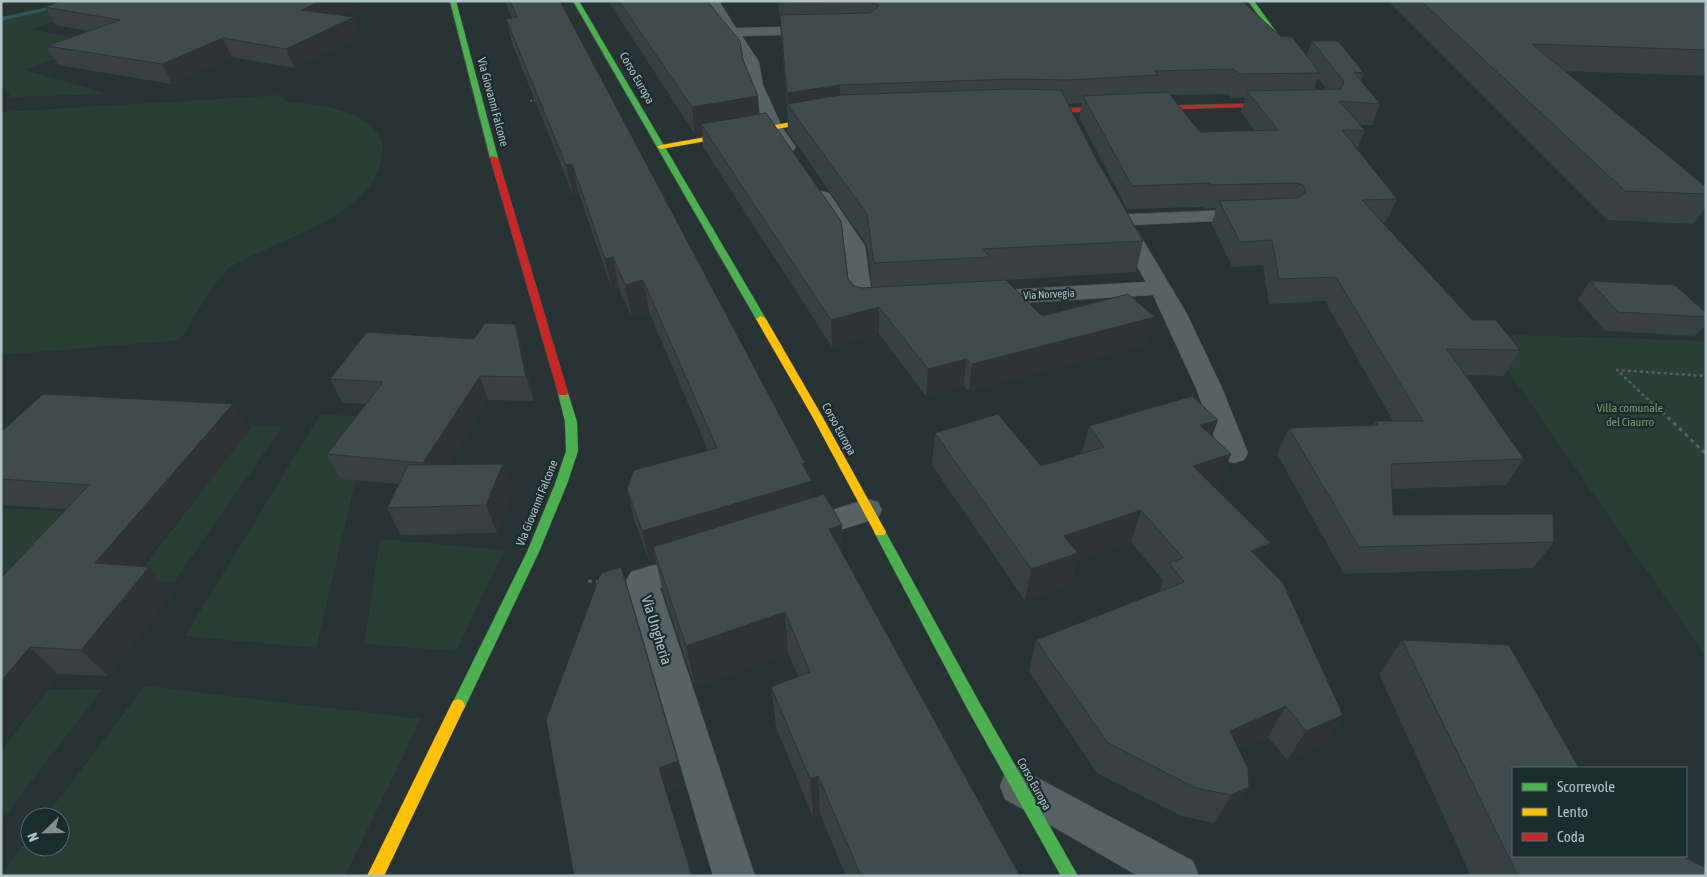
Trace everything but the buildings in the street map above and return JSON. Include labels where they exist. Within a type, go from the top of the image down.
[{"type":"main road","name":"Via Giovanni Falcone","points":[[375,876],[533,552],[561,484],[572,451],[571,422],[486,131],[453,1]]},
{"type":"main road","name":"Corso Europa","points":[[576,1],[817,416],[1070,876]]},
{"type":"main road","points":[[1251,1],[1299,66]]},
{"type":"main road","points":[[1027,110],[1069,120],[1165,106],[1290,104]]},
{"type":"main road","points":[[661,148],[840,116]]},
{"type":"street","points":[[712,1],[734,32],[751,62],[755,85],[773,127],[796,159]]},
{"type":"street","points":[[734,32],[831,30]]},
{"type":"street","points":[[812,182],[854,246],[862,305],[901,303]]},
{"type":"street","points":[[1234,453],[1209,388],[1162,288],[1116,211],[1267,215]]},
{"type":"street","name":"Via Norvegia","points":[[968,299],[1162,288]]},
{"type":"street","points":[[774,540],[868,510]]},
{"type":"street","name":"Via Ungheria","points":[[727,554],[642,581],[734,876]]},
{"type":"street","points":[[1019,786],[1178,876]]},
{"type":"path","points":[[530,101],[539,99]]},
{"type":"path","points":[[1706,376],[1617,370],[1706,454]]},
{"type":"green space","points":[[116,1],[32,29],[96,43],[26,70],[108,94],[11,97],[4,87],[1,87],[1,19],[50,8]]},
{"type":"green space","points":[[283,95],[285,102],[324,106],[338,110],[363,120],[373,128],[383,146],[381,159],[374,179],[360,197],[318,225],[229,268],[212,290],[180,340],[1,355],[1,112]]},
{"type":"green space","name":"Villa comunale del Ciaurro","points":[[1515,335],[1706,341],[1706,656],[1485,338]]},
{"type":"green space","points":[[320,415],[371,416],[316,648],[185,636]]},
{"type":"green space","points":[[252,426],[282,427],[174,582],[135,578]]},
{"type":"green space","points":[[1,508],[104,514],[1,600]]},
{"type":"green space","points":[[380,539],[505,550],[456,651],[364,644]]},
{"type":"green space","points":[[145,686],[421,719],[345,876],[1,876],[20,850],[20,857],[70,857],[70,807],[53,807]]},
{"type":"green space","points":[[102,689],[1,821],[1,751],[48,690]]},
{"type":"waterway","points":[[1,19],[50,8],[64,1]]},
{"type":"traffic: fast","points":[[453,1],[494,158]]},
{"type":"traffic: fast","points":[[576,1],[761,319]]},
{"type":"traffic: fast","points":[[1251,1],[1291,56]]},
{"type":"traffic: fast","points":[[458,706],[533,552],[561,484],[572,451],[571,422],[563,393]]},
{"type":"traffic: fast","points":[[880,532],[973,705],[1070,876]]},
{"type":"traffic: slow","points":[[661,147],[825,118]]},
{"type":"traffic: slow","points":[[761,319],[817,416],[880,532]]},
{"type":"traffic: slow","points":[[375,876],[458,706]]},
{"type":"traffic: jam","points":[[1035,111],[1279,105]]},
{"type":"traffic: jam","points":[[494,158],[563,393]]}]
